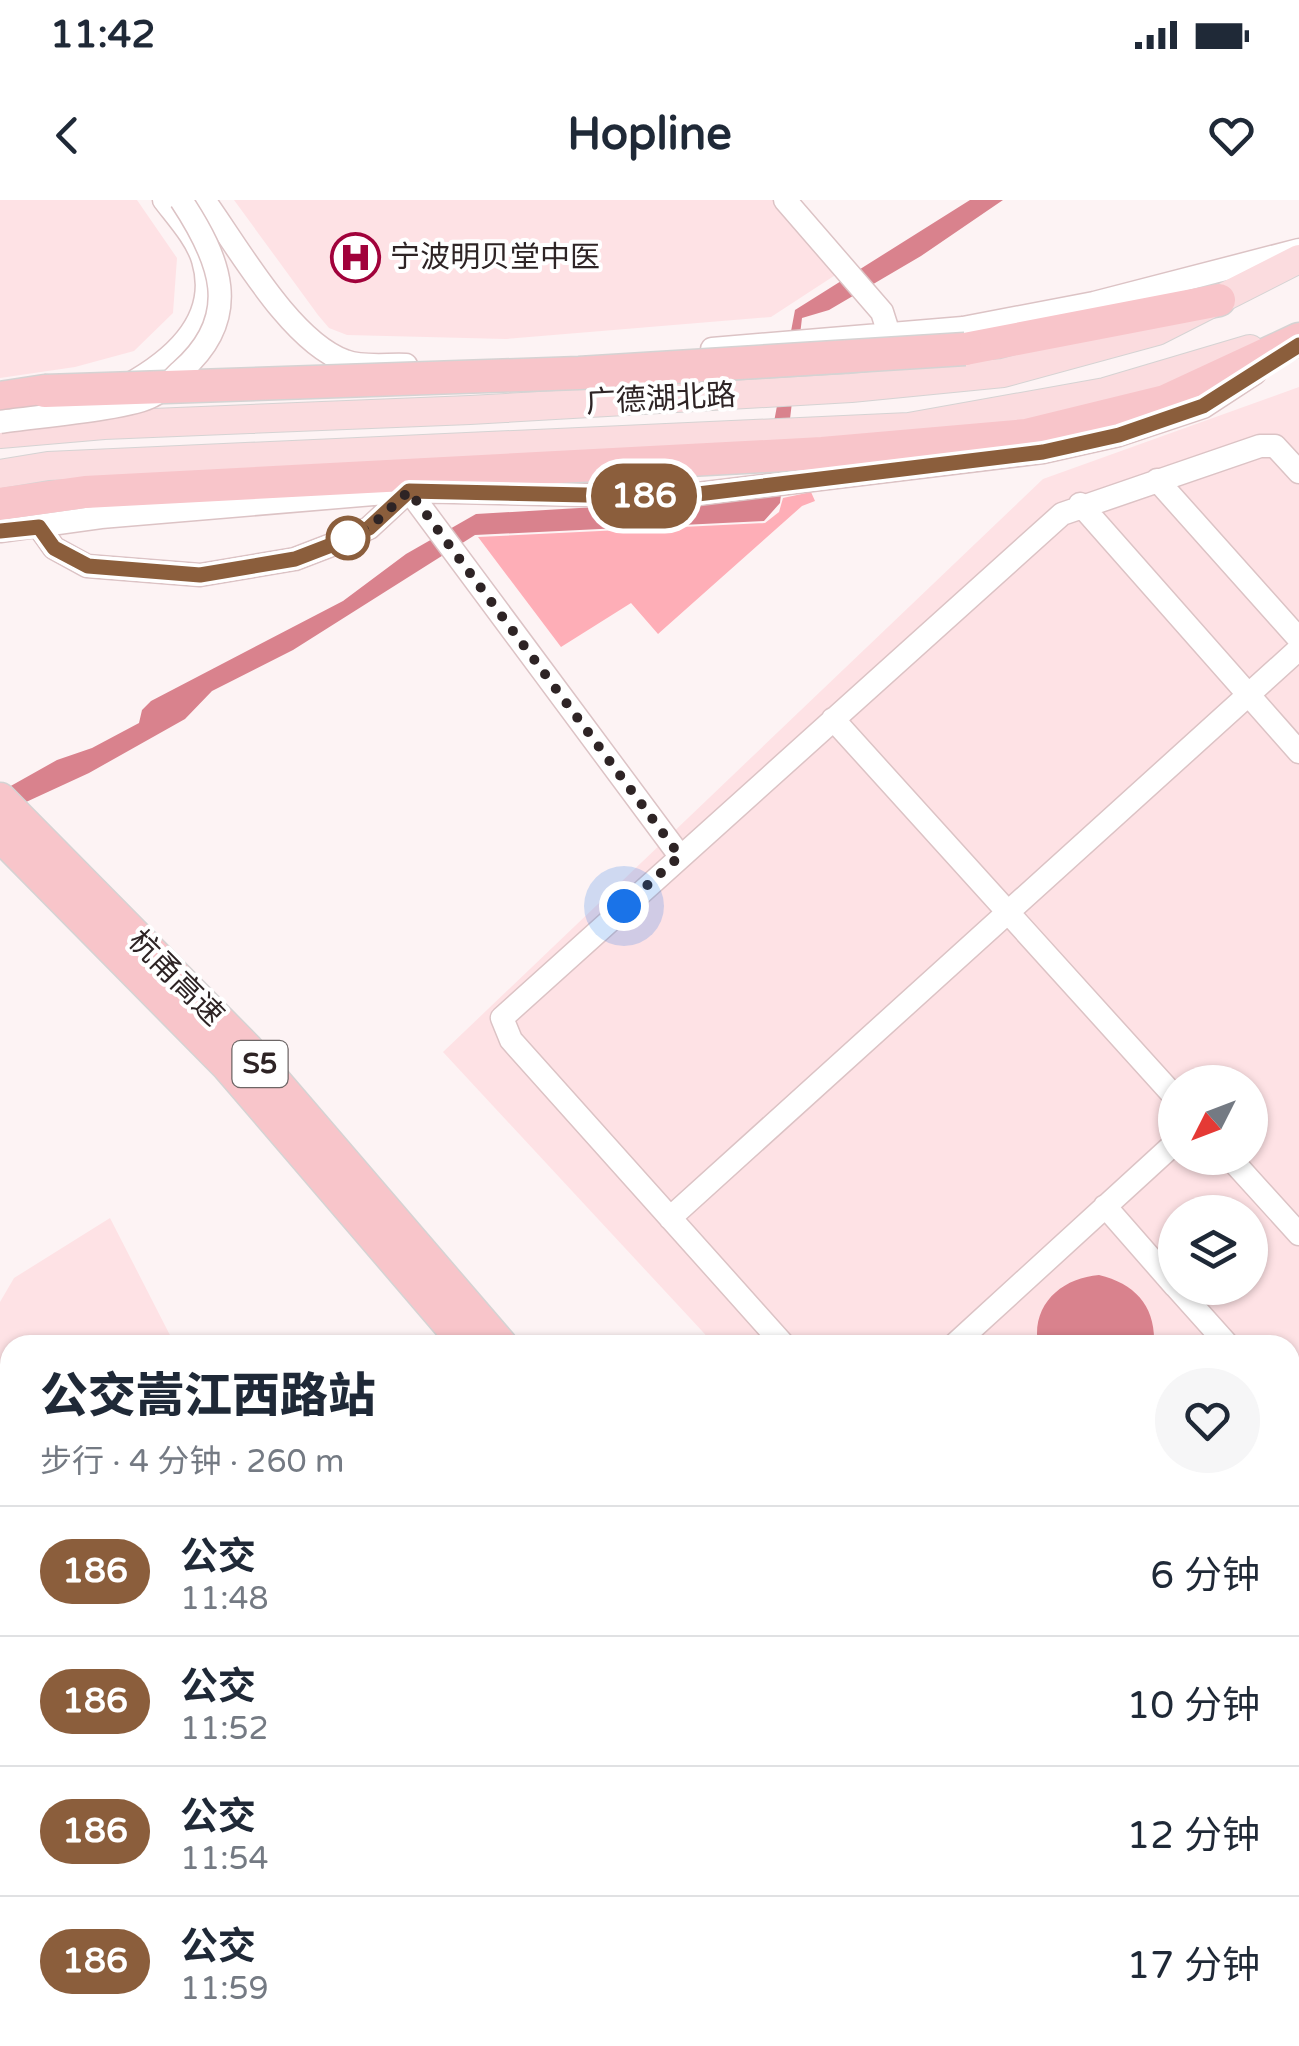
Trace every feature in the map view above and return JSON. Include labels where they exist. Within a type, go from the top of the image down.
[{"type":"highway","points":[[0,398],[167,383],[579,374],[965,349],[1219,300]]},
{"type":"highway","points":[[0,504],[85,492],[822,453],[1026,435],[1165,402],[1299,340]]},
{"type":"highway","name":"杭甬高速","points":[[0,799],[246,1048],[492,1335]]},
{"type":"highway","name":"杭甬高速","points":[[0,835],[228,1066],[459,1335]]},
{"type":"main road","name":"广德湖北路","points":[[0,434],[104,424],[470,410],[851,388],[1002,373],[1158,331],[1299,260]]},
{"type":"main road","name":"广德湖北路","points":[[0,474],[48,466],[909,428],[1104,392],[1299,340]]},
{"type":"street","points":[[0,410],[126,386],[182,349],[206,290],[203,258],[164,200]]},
{"type":"street","points":[[0,422],[151,397],[198,356],[221,304],[219,272],[208,242],[181,200]]},
{"type":"street","points":[[204,200],[294,324],[317,346],[347,362],[487,368],[963,328],[1094,303],[1299,250]]},
{"type":"street","points":[[785,200],[882,312],[889,334]]},
{"type":"street","points":[[0,531],[101,517],[409,491],[673,497],[1043,452],[1119,435],[1203,406],[1299,340]]},
{"type":"street","points":[[775,1335],[511,1040],[502,1028],[502,1018],[1062,514],[1080,504],[1268,445],[1299,472]]},
{"type":"street","points":[[1157,480],[1299,639]]},
{"type":"street","points":[[409,491],[680,856]]},
{"type":"street","points":[[39,527],[54,548],[88,566],[200,575],[295,559],[334,544],[369,528],[409,491]]},
{"type":"street","points":[[1080,504],[1299,752]]},
{"type":"street","points":[[670,1218],[1299,650]]},
{"type":"street","points":[[834,719],[1158,1078]]},
{"type":"street","points":[[965,1335],[1158,1157]]},
{"type":"street","points":[[1245,1175],[1299,1234]]},
{"type":"street","points":[[1104,1206],[1158,1266]]},
{"type":"street","points":[[1193,1305],[1219,1335]]},
{"type":"shaded area","points":[[0,200],[137,200],[177,258],[173,313],[134,351],[75,367],[0,378]]},
{"type":"shaded area","points":[[234,200],[775,200],[840,272],[771,317],[506,339],[347,335],[329,328],[318,315]]},
{"type":"shaded area","points":[[970,200],[1003,200],[921,256],[829,310],[802,318],[780,503],[764,521],[475,535],[293,650],[212,691],[185,719],[89,773],[0,814],[0,792],[57,760],[92,748],[139,723],[142,710],[151,701],[343,601],[406,554],[476,514],[631,505],[761,491],[795,310]]},
{"type":"shaded area","points":[[1299,387],[1299,1335],[706,1335],[443,1052],[1043,479]]},
{"type":"shaded area","points":[[811,492],[815,501],[802,506],[658,634],[631,603],[561,647],[478,537],[765,523],[779,512],[783,498]]},
{"type":"shaded area","points":[[110,1218],[170,1335],[0,1335],[0,1302],[14,1278]]},
{"type":"shaded area","points":[[1099,1275],[1133,1291],[1147,1309],[1154,1335],[1037,1335],[1039,1317],[1052,1296],[1085,1277]]},
{"type":"bus line","name":"186","points":[[0,531],[39,527],[54,548],[88,566],[200,575],[295,559],[334,544],[369,528],[409,491],[673,497],[1043,452],[1119,435],[1203,406],[1299,345]]},
{"type":"place","name":"宁波明贝堂中医","points":[[355,257]]},
{"type":"route","points":[[348,538],[369,528],[409,491],[680,856],[624,906]]}]
